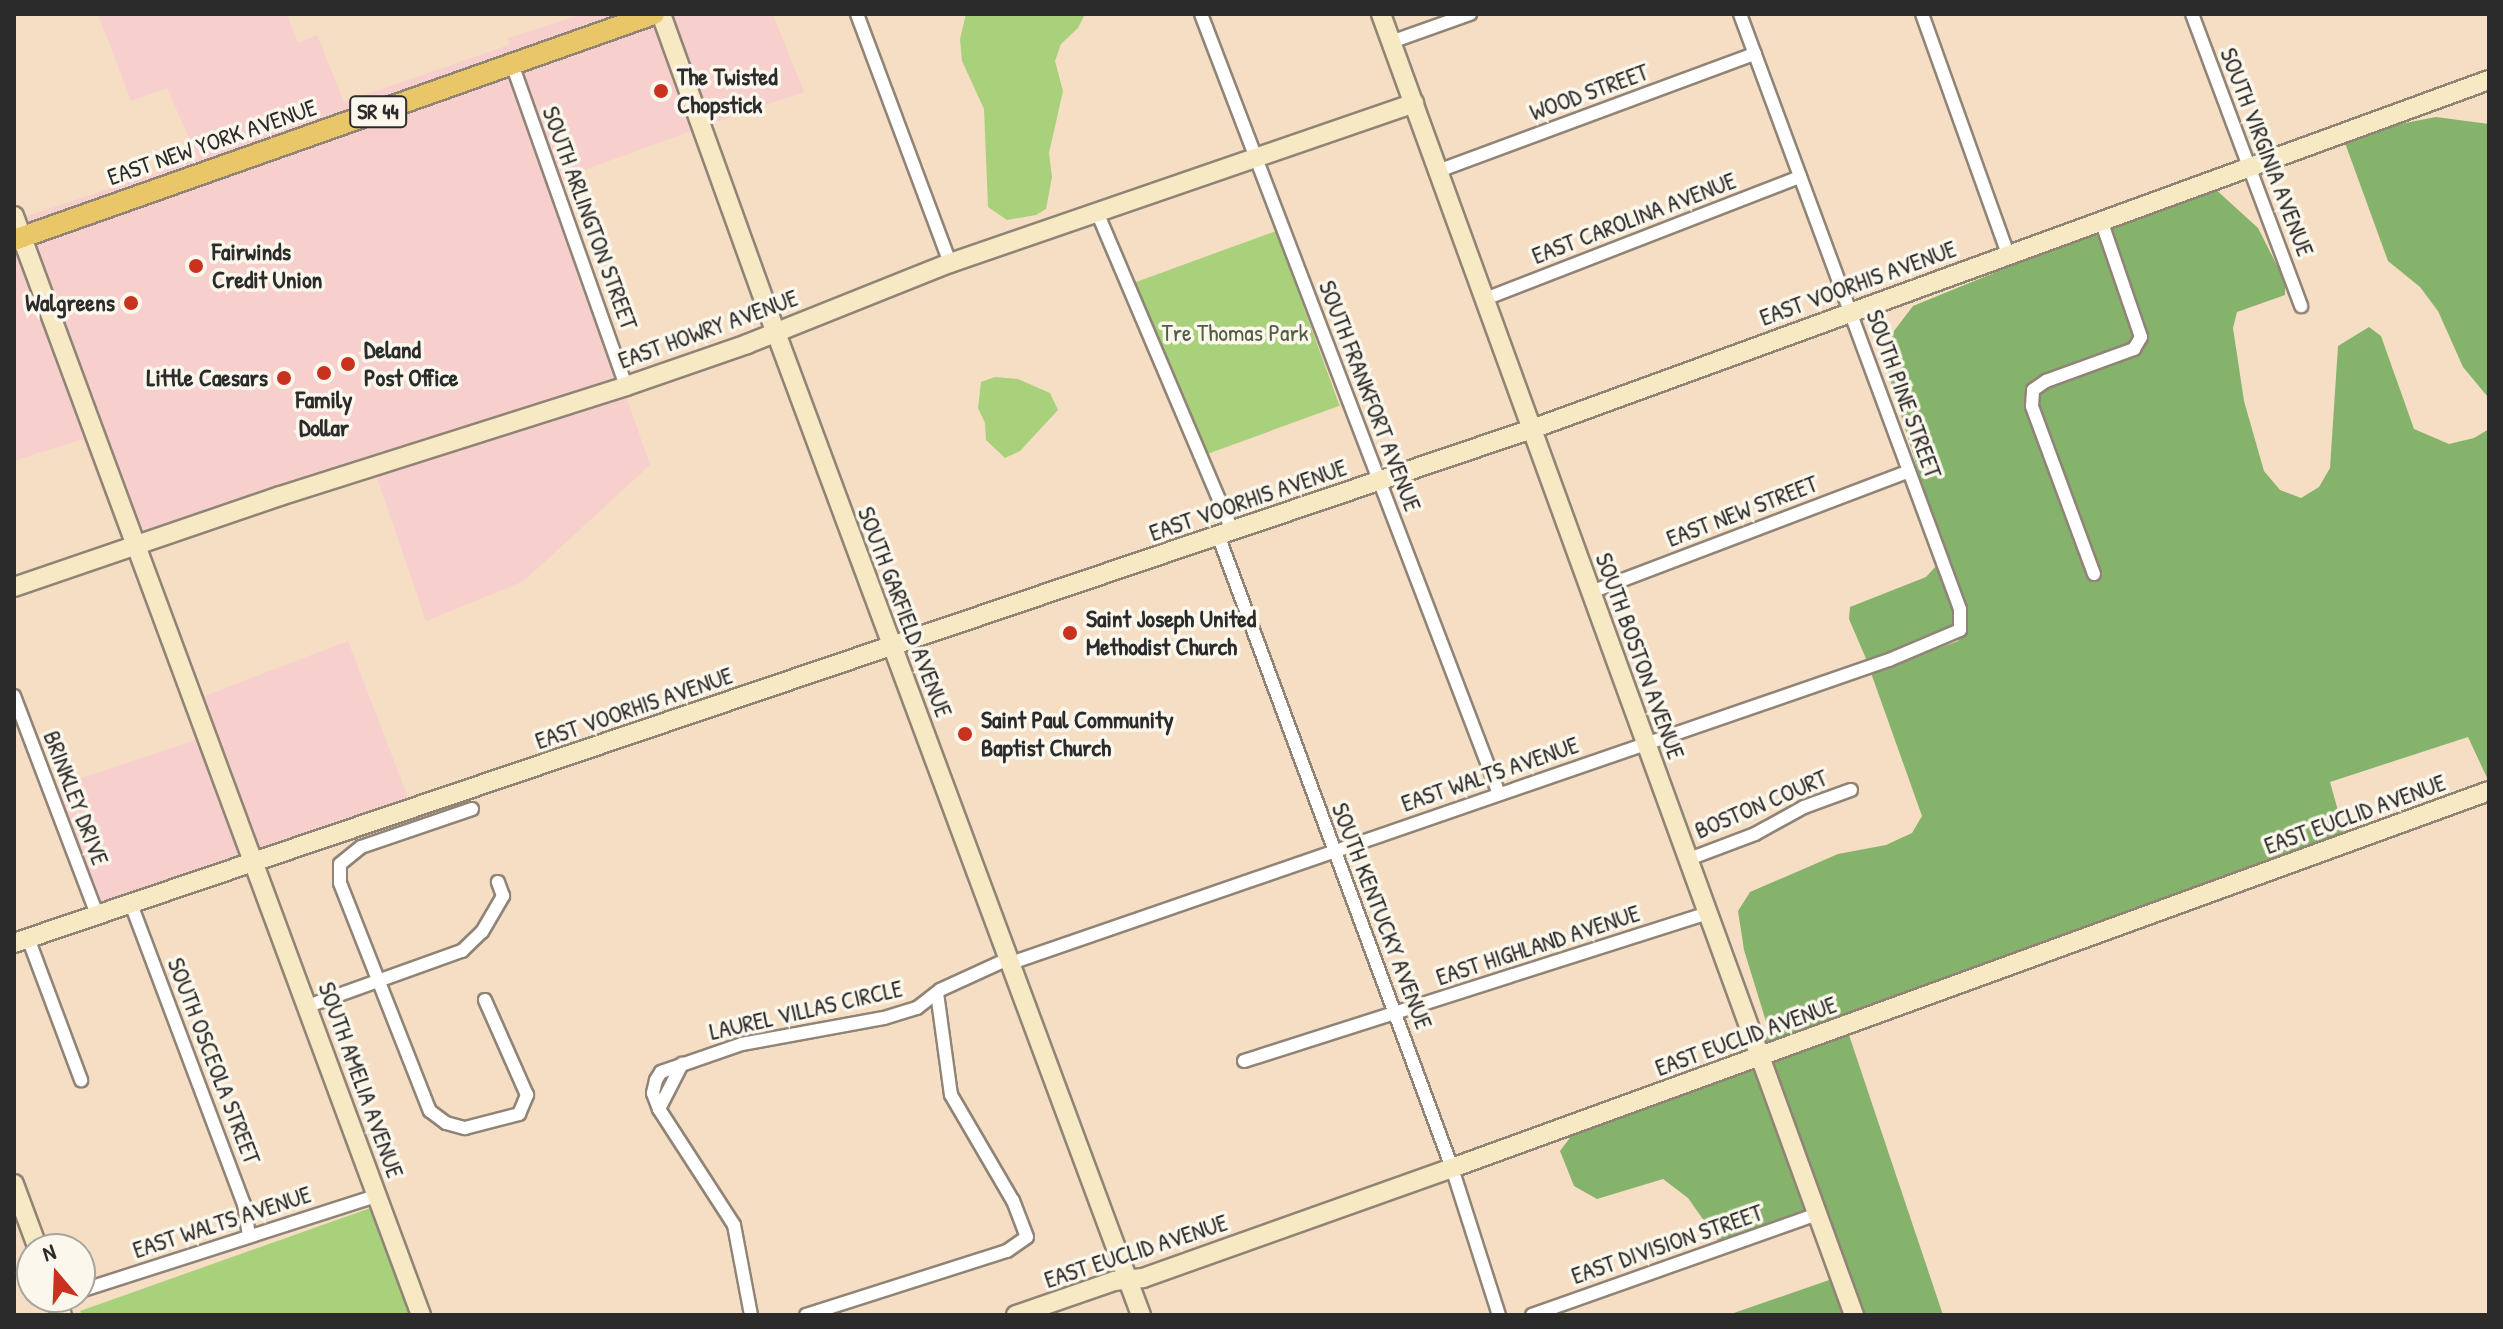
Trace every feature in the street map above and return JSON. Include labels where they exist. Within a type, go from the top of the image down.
[{"type":"main road","name":"EAST NEW YORK AVENUE","points":[[18,238],[654,14]]},
{"type":"street","name":"SOUTH GARFIELD AVENUE","points":[[661,14],[775,330],[1141,1315]]},
{"type":"street","points":[[857,14],[950,263]]},
{"type":"street","name":"SOUTH FRANKFORT AVENUE","points":[[1201,14],[1499,794]]},
{"type":"street","name":"SOUTH BOSTON AVENUE","points":[[1381,14],[1854,1315]]},
{"type":"street","points":[[1391,42],[1470,14]]},
{"type":"street","name":"SOUTH PINE STREET","points":[[1740,14],[1960,609]]},
{"type":"street","points":[[1922,14],[2008,254]]},
{"type":"street","name":"SOUTH VIRGINIA AVENUE","points":[[2192,14],[2301,306]]},
{"type":"street","name":"WOOD STREET","points":[[1438,171],[1755,54]]},
{"type":"street","name":"SOUTH ARLINGTON STREET","points":[[512,64],[626,386]]},
{"type":"street","name":"EAST VOORHIS AVENUE","points":[[21,941],[1532,429],[2489,80]]},
{"type":"street","name":"EAST HOWRY AVENUE","points":[[14,587],[135,543],[626,386],[747,344],[775,330],[950,263],[1414,103]]},
{"type":"street","name":"EAST CAROLINA AVENUE","points":[[1485,299],[1800,177]]},
{"type":"street","name":"SOUTH KENTUCKY AVENUE","points":[[1097,212],[1225,533],[1333,851],[1452,1168],[1499,1315]]},
{"type":"street","name":"SOUTH AMELIA AVENUE","points":[[14,216],[18,238],[379,1195],[421,1315]]},
{"type":"street","points":[[2094,574],[2032,406],[2033,390],[2046,381],[2134,349],[2141,337],[2101,220]]},
{"type":"street","name":"EAST NEW STREET","points":[[1591,592],[1909,471]]},
{"type":"street","name":"EAST WALTS AVENUE","points":[[1010,961],[1647,744],[1955,635],[1962,625],[1960,609]]},
{"type":"street","name":"BRINKLEY DRIVE","points":[[14,696],[97,915]]},
{"type":"street","name":"BOSTON COURT","points":[[1689,859],[1755,834],[1804,807],[1851,790]]},
{"type":"street","name":"EAST EUCLID AVENUE","points":[[1016,1315],[1143,1278],[1761,1057],[2489,791]]},
{"type":"street","points":[[472,809],[361,847],[340,864],[340,883],[430,1111],[446,1123],[465,1128],[519,1114],[527,1095],[485,1000]]},
{"type":"street","points":[[308,1006],[380,983],[462,951],[482,932],[503,896],[498,882]]},
{"type":"street","name":"SOUTH OSCEOLA STREET","points":[[131,904],[244,1204],[249,1236]]},
{"type":"street","name":"EAST HIGHLAND AVENUE","points":[[1244,1061],[1708,913]]},
{"type":"street","points":[[21,941],[81,1080]]},
{"type":"street","name":"LAUREL VILLAS CIRCLE","points":[[751,1315],[734,1225],[690,1163],[659,1109],[653,1093],[661,1072],[742,1044],[884,1018],[917,1008],[937,993],[1010,961]]},
{"type":"street","name":"LAUREL VILLAS CIRCLE","points":[[806,1315],[1007,1251],[1027,1237],[1013,1201],[951,1095],[937,993]]},
{"type":"street","points":[[14,1184],[32,1233]]},
{"type":"street","name":"EAST WALTS AVENUE","points":[[96,1286],[379,1195]]},
{"type":"street","name":"EAST DIVISION STREET","points":[[1532,1315],[1818,1214]]},
{"type":"shaded area","points":[[98,14],[287,14],[298,43],[317,35],[344,102],[509,45],[508,38],[583,14],[634,14],[25,229],[21,218],[198,159],[167,88],[131,101]]},
{"type":"shaded area","points":[[773,14],[804,92],[707,125],[668,16]]},
{"type":"shaded area","points":[[657,20],[697,129],[559,179],[520,70]]},
{"type":"shaded area","points":[[509,72],[621,380],[143,554],[31,246]]},
{"type":"shaded area","points":[[19,245],[127,539],[122,541],[83,439],[14,461],[14,247]]},
{"type":"shaded area","points":[[625,393],[650,465],[524,581],[426,621],[375,472]]},
{"type":"shaded area","points":[[348,641],[410,803],[262,859],[200,698]]},
{"type":"shaded area","points":[[188,701],[247,857],[100,907],[54,787],[198,739],[184,702]]},
{"type":"green space","points":[[966,14],[1085,14],[1078,28],[1061,44],[1055,61],[1063,91],[1049,153],[1052,177],[1046,209],[1036,215],[1007,220],[988,207],[984,109],[962,61],[960,39]]},
{"type":"green space","points":[[2436,117],[2489,124],[2489,404],[2487,396],[2463,367],[2438,311],[2420,287],[2388,261],[2345,143],[2374,129]]},
{"type":"green space","points":[[2213,187],[2258,228],[2285,281],[2285,295],[2237,312],[2233,328],[2244,401],[2264,471],[2280,490],[2301,498],[2319,487],[2330,468],[2338,346],[2369,327],[2381,336],[2414,429],[2449,444],[2474,438],[2489,429],[2489,782],[2468,737],[2330,782],[2345,836],[1763,1046],[1768,1028],[1744,950],[1738,911],[1750,892],[1838,854],[1886,845],[1912,833],[1922,816],[1871,673],[1958,641],[1968,626],[1968,613],[1932,517],[1887,369],[1887,340],[1913,306],[2128,218]]},
{"type":"green space","name":"Tre Thomas Park","points":[[1276,231],[1340,406],[1198,457],[1134,283]]},
{"type":"green space","points":[[995,377],[1018,379],[1050,393],[1058,410],[1020,451],[1005,458],[986,440],[985,423],[978,408],[981,382]]},
{"type":"green space","points":[[1937,565],[1957,624],[1952,629],[1867,661],[1849,619],[1850,607],[1926,577]]},
{"type":"green space","points":[[1848,1032],[1943,1315],[1860,1315],[1829,1213],[1824,1214],[1768,1061]]},
{"type":"green space","points":[[1757,1065],[1810,1210],[1719,1242],[1688,1198],[1663,1179],[1597,1199],[1574,1186],[1560,1151],[1575,1131]]},
{"type":"green space","points":[[376,1206],[415,1315],[82,1315],[96,1313],[96,1305]]},
{"type":"green space","points":[[1835,1278],[1848,1315],[1728,1315]]},
{"type":"place","name":"The Twisted Chopstick","points":[[661,91]]},
{"type":"place","name":"Fairwinds Credit Union","points":[[196,266]]},
{"type":"place","name":"Walgreens","points":[[131,303]]},
{"type":"place","name":"Deland Post Office","points":[[348,364]]},
{"type":"place","name":"Family Dollar","points":[[324,373]]},
{"type":"place","name":"Little Caesars","points":[[284,378]]},
{"type":"place","name":"Saint Joseph United Methodist Church","points":[[1070,633]]},
{"type":"place","name":"Saint Paul Community Baptist Church","points":[[965,734]]}]
